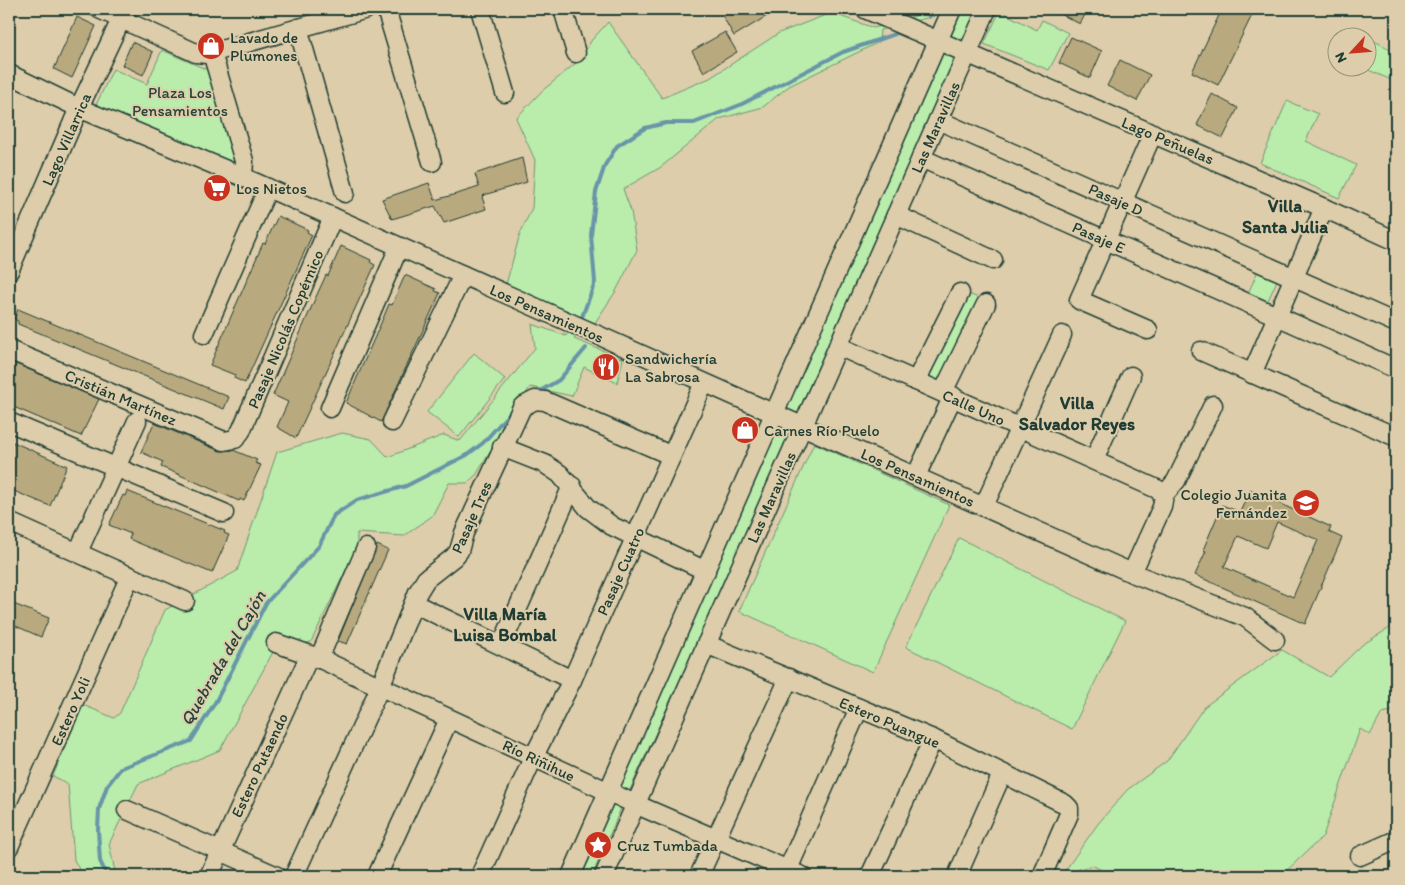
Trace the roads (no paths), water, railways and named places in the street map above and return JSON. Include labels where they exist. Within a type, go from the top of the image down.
[{"type":"street","points":[[99,9],[124,14],[196,53],[212,53],[367,9]]},
{"type":"street","points":[[386,9],[432,162]]},
{"type":"street","points":[[480,9],[505,93]]},
{"type":"street","points":[[563,9],[576,53]]},
{"type":"street","name":"Lago Peñuelas","points":[[865,9],[1153,133],[1396,241]]},
{"type":"street","name":"Las Maravillas","points":[[571,876],[952,9]]},
{"type":"street","name":"Las Maravillas","points":[[604,876],[987,9]]},
{"type":"street","name":"Lago Villarrica","points":[[9,271],[79,108],[124,14]]},
{"type":"street","points":[[298,28],[345,193]]},
{"type":"street","points":[[212,53],[244,162],[243,177]]},
{"type":"street","name":"Los Pensamientos","points":[[9,74],[79,108],[268,188],[1132,573],[1245,617],[1275,640]]},
{"type":"street","name":"Pasaje D","points":[[938,120],[1396,323]]},
{"type":"street","points":[[1148,330],[1079,300],[1153,133]]},
{"type":"street","name":"Pasaje E","points":[[921,158],[1396,369]]},
{"type":"street","points":[[204,334],[268,188]]},
{"type":"street","points":[[1252,374],[1324,208]]},
{"type":"street","points":[[896,215],[993,260]]},
{"type":"street","name":"Pasaje Nicolás Copérnico","points":[[235,439],[241,432],[333,217]]},
{"type":"street","points":[[330,408],[399,247]]},
{"type":"street","points":[[392,422],[463,275]]},
{"type":"street","points":[[916,381],[960,293]]},
{"type":"street","points":[[916,476],[986,304]]},
{"type":"street","points":[[984,506],[1062,335]]},
{"type":"street","name":"Calle Uno","points":[[838,346],[1094,460],[1157,489],[1164,495]]},
{"type":"street","name":"Cristián Martínez","points":[[9,350],[224,441],[235,439]]},
{"type":"street","points":[[1201,351],[1396,437]]},
{"type":"street","points":[[1094,460],[1130,376]]},
{"type":"street","name":"Pasaje Cuatro","points":[[480,876],[572,680],[670,455],[704,383]]},
{"type":"street","name":"Pasaje Tres","points":[[294,876],[380,687],[414,604],[426,580],[454,557],[459,550],[464,533],[522,407],[535,400],[545,401],[670,455]]},
{"type":"street","points":[[1132,573],[1162,507],[1164,495],[1176,481],[1213,404]]},
{"type":"street","points":[[78,552],[137,420]]},
{"type":"street","points":[[9,422],[115,469],[224,514]]},
{"type":"street","points":[[502,447],[545,464],[560,474],[599,517],[634,538],[706,571]]},
{"type":"street","points":[[502,644],[572,486]]},
{"type":"street","points":[[9,522],[185,601]]},
{"type":"street","name":"Estero Putaendo","points":[[209,876],[308,661],[316,658],[366,548]]},
{"type":"street","name":"Estero Yoli","points":[[9,847],[130,576]]},
{"type":"street","points":[[414,604],[502,644],[572,680]]},
{"type":"street","name":"Río Riñihue","points":[[276,642],[316,658],[792,874]]},
{"type":"street","name":"Estero Puangue","points":[[706,644],[933,739],[1069,808],[1069,814],[1042,876]]},
{"type":"street","points":[[699,876],[789,678]]},
{"type":"street","points":[[792,874],[859,708]]},
{"type":"street","points":[[377,876],[449,719]]},
{"type":"street","points":[[870,876],[933,739]]},
{"type":"street","points":[[957,876],[1002,774]]},
{"type":"street","points":[[127,810],[277,876]]},
{"type":"street","points":[[1360,856],[1396,840]]},
{"type":"waterway","points":[[929,17],[932,9]]},
{"type":"waterway","points":[[582,317],[595,282],[591,235],[596,192],[605,165],[617,146],[645,128],[666,123],[694,123],[740,105],[843,52],[895,34]]},
{"type":"waterway","name":"Quebrada del Cajón","points":[[535,394],[559,380],[586,348]]},
{"type":"waterway","name":"Quebrada del Cajón","points":[[107,876],[100,861],[98,830],[99,809],[107,786],[121,768],[191,741],[216,701],[266,603],[319,546],[334,515],[357,500],[406,486],[467,455],[483,443],[513,409]]},
{"type":"place","name":"Lavado de Plumones","points":[[211,46]]},
{"type":"place","name":"Los Nietos","points":[[217,188]]},
{"type":"place","name":"Sandwichería La Sabrosa","points":[[606,367]]},
{"type":"place","name":"Carnes Río Puelo","points":[[745,430]]},
{"type":"place","name":"Colegio Juanita Fernández","points":[[1306,503]]},
{"type":"place","name":"Cruz Tumbada","points":[[598,845]]},
{"type":"district","name":"Villa Santa Julia","points":[[1285,216]]},
{"type":"district","name":"Villa Salvador Reyes","points":[[1077,413]]},
{"type":"district","name":"Villa María Luisa Bombal","points":[[505,624]]},
{"type":"park label","name":"Plaza Los Pensamientos","points":[[180,101]]}]
